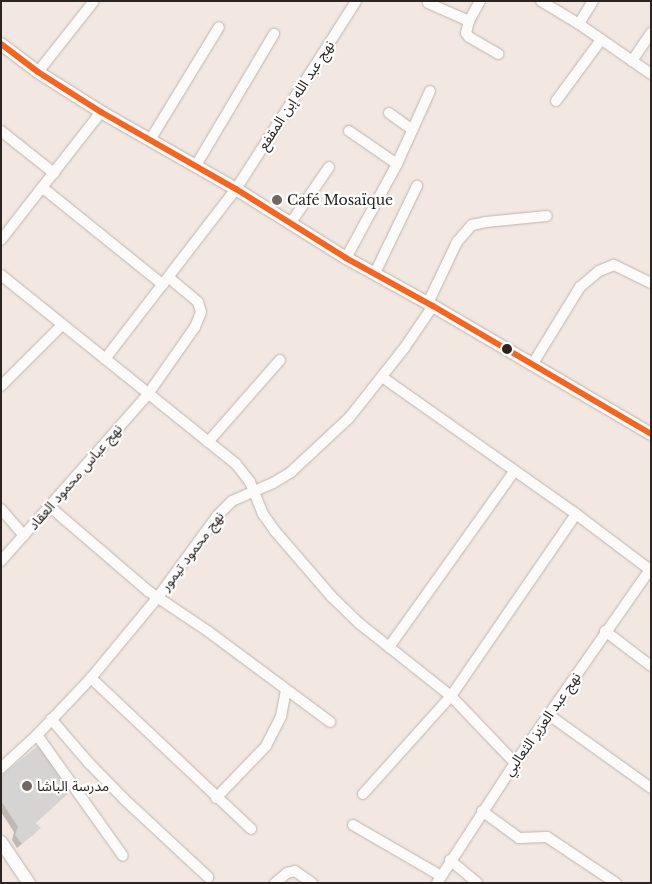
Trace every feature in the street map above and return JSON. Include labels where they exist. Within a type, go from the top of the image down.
[{"type":"main road","points":[[1,44],[38,72],[101,112],[236,189],[346,258],[651,434]]},
{"type":"main road","points":[[1,842],[29,883]]},
{"type":"street","points":[[38,72],[94,1]]},
{"type":"street","name":"نهج عبد الله إبن المقفع","points":[[105,359],[236,189],[356,1]]},
{"type":"street","points":[[480,1],[469,21],[466,33],[469,37],[498,54]]},
{"type":"street","points":[[541,1],[579,24],[651,74]]},
{"type":"street","points":[[579,24],[593,1]]},
{"type":"street","points":[[428,3],[469,21]]},
{"type":"street","points":[[150,140],[219,27]]},
{"type":"street","points":[[632,61],[651,33]]},
{"type":"street","points":[[195,167],[274,34]]},
{"type":"street","points":[[556,101],[601,40]]},
{"type":"street","points":[[346,258],[397,164],[430,91]]},
{"type":"street","points":[[1,240],[101,112]]},
{"type":"street","points":[[388,113],[412,130]]},
{"type":"street","points":[[1,131],[54,173]]},
{"type":"street","points":[[349,131],[397,164]]},
{"type":"street","points":[[290,224],[330,167]]},
{"type":"street","points":[[374,273],[417,186]]},
{"type":"street","name":"نهج عباس محمود العقاد","points":[[1,561],[148,394],[195,327],[201,312],[198,302],[166,282],[43,188]]},
{"type":"street","name":"نهج محمود تيمور","points":[[1,768],[37,735],[90,678],[158,597],[217,516],[235,498],[254,492],[292,472],[319,449],[349,418],[382,377],[430,305],[457,242],[472,225],[547,216]]},
{"type":"street","points":[[532,365],[580,287],[599,271],[608,267],[618,266],[651,283]]},
{"type":"street","points":[[1,275],[246,474],[263,514],[303,564],[353,618],[451,696],[514,763]]},
{"type":"street","points":[[1,386],[62,325]]},
{"type":"street","points":[[208,442],[280,360]]},
{"type":"street","points":[[382,377],[576,514],[650,569]]},
{"type":"street","points":[[389,647],[514,472]]},
{"type":"street","points":[[49,506],[137,583],[330,722]]},
{"type":"street","points":[[1,509],[24,535]]},
{"type":"street","points":[[363,794],[451,696],[576,514]]},
{"type":"street","name":"نهج عبد العزيز الثعالبي","points":[[439,879],[514,763],[550,715],[605,631],[650,569]]},
{"type":"street","points":[[605,631],[651,666]]},
{"type":"street","points":[[90,678],[251,829]]},
{"type":"street","points":[[216,798],[266,746],[281,716],[286,690]]},
{"type":"street","points":[[550,715],[651,788]]},
{"type":"street","points":[[51,719],[118,793],[208,877]]},
{"type":"street","points":[[37,735],[123,856]]},
{"type":"street","points":[[482,811],[519,838],[547,837],[616,883]]},
{"type":"street","points":[[353,825],[439,879]]},
{"type":"street","points":[[450,860],[477,883]]},
{"type":"street","points":[[275,883],[287,873],[295,872],[312,883]]},
{"type":"building","points":[[39,745],[73,789],[36,823],[41,828],[22,844],[15,835],[18,827],[1,801],[1,776]]},
{"type":"transit line","points":[[1,44],[38,72],[101,112],[236,189],[346,258],[433,306],[651,434]]},
{"type":"place","name":"Café Mosaïque","points":[[277,200]]},
{"type":"place","name":"مدرسة الباشا","points":[[27,786]]}]
